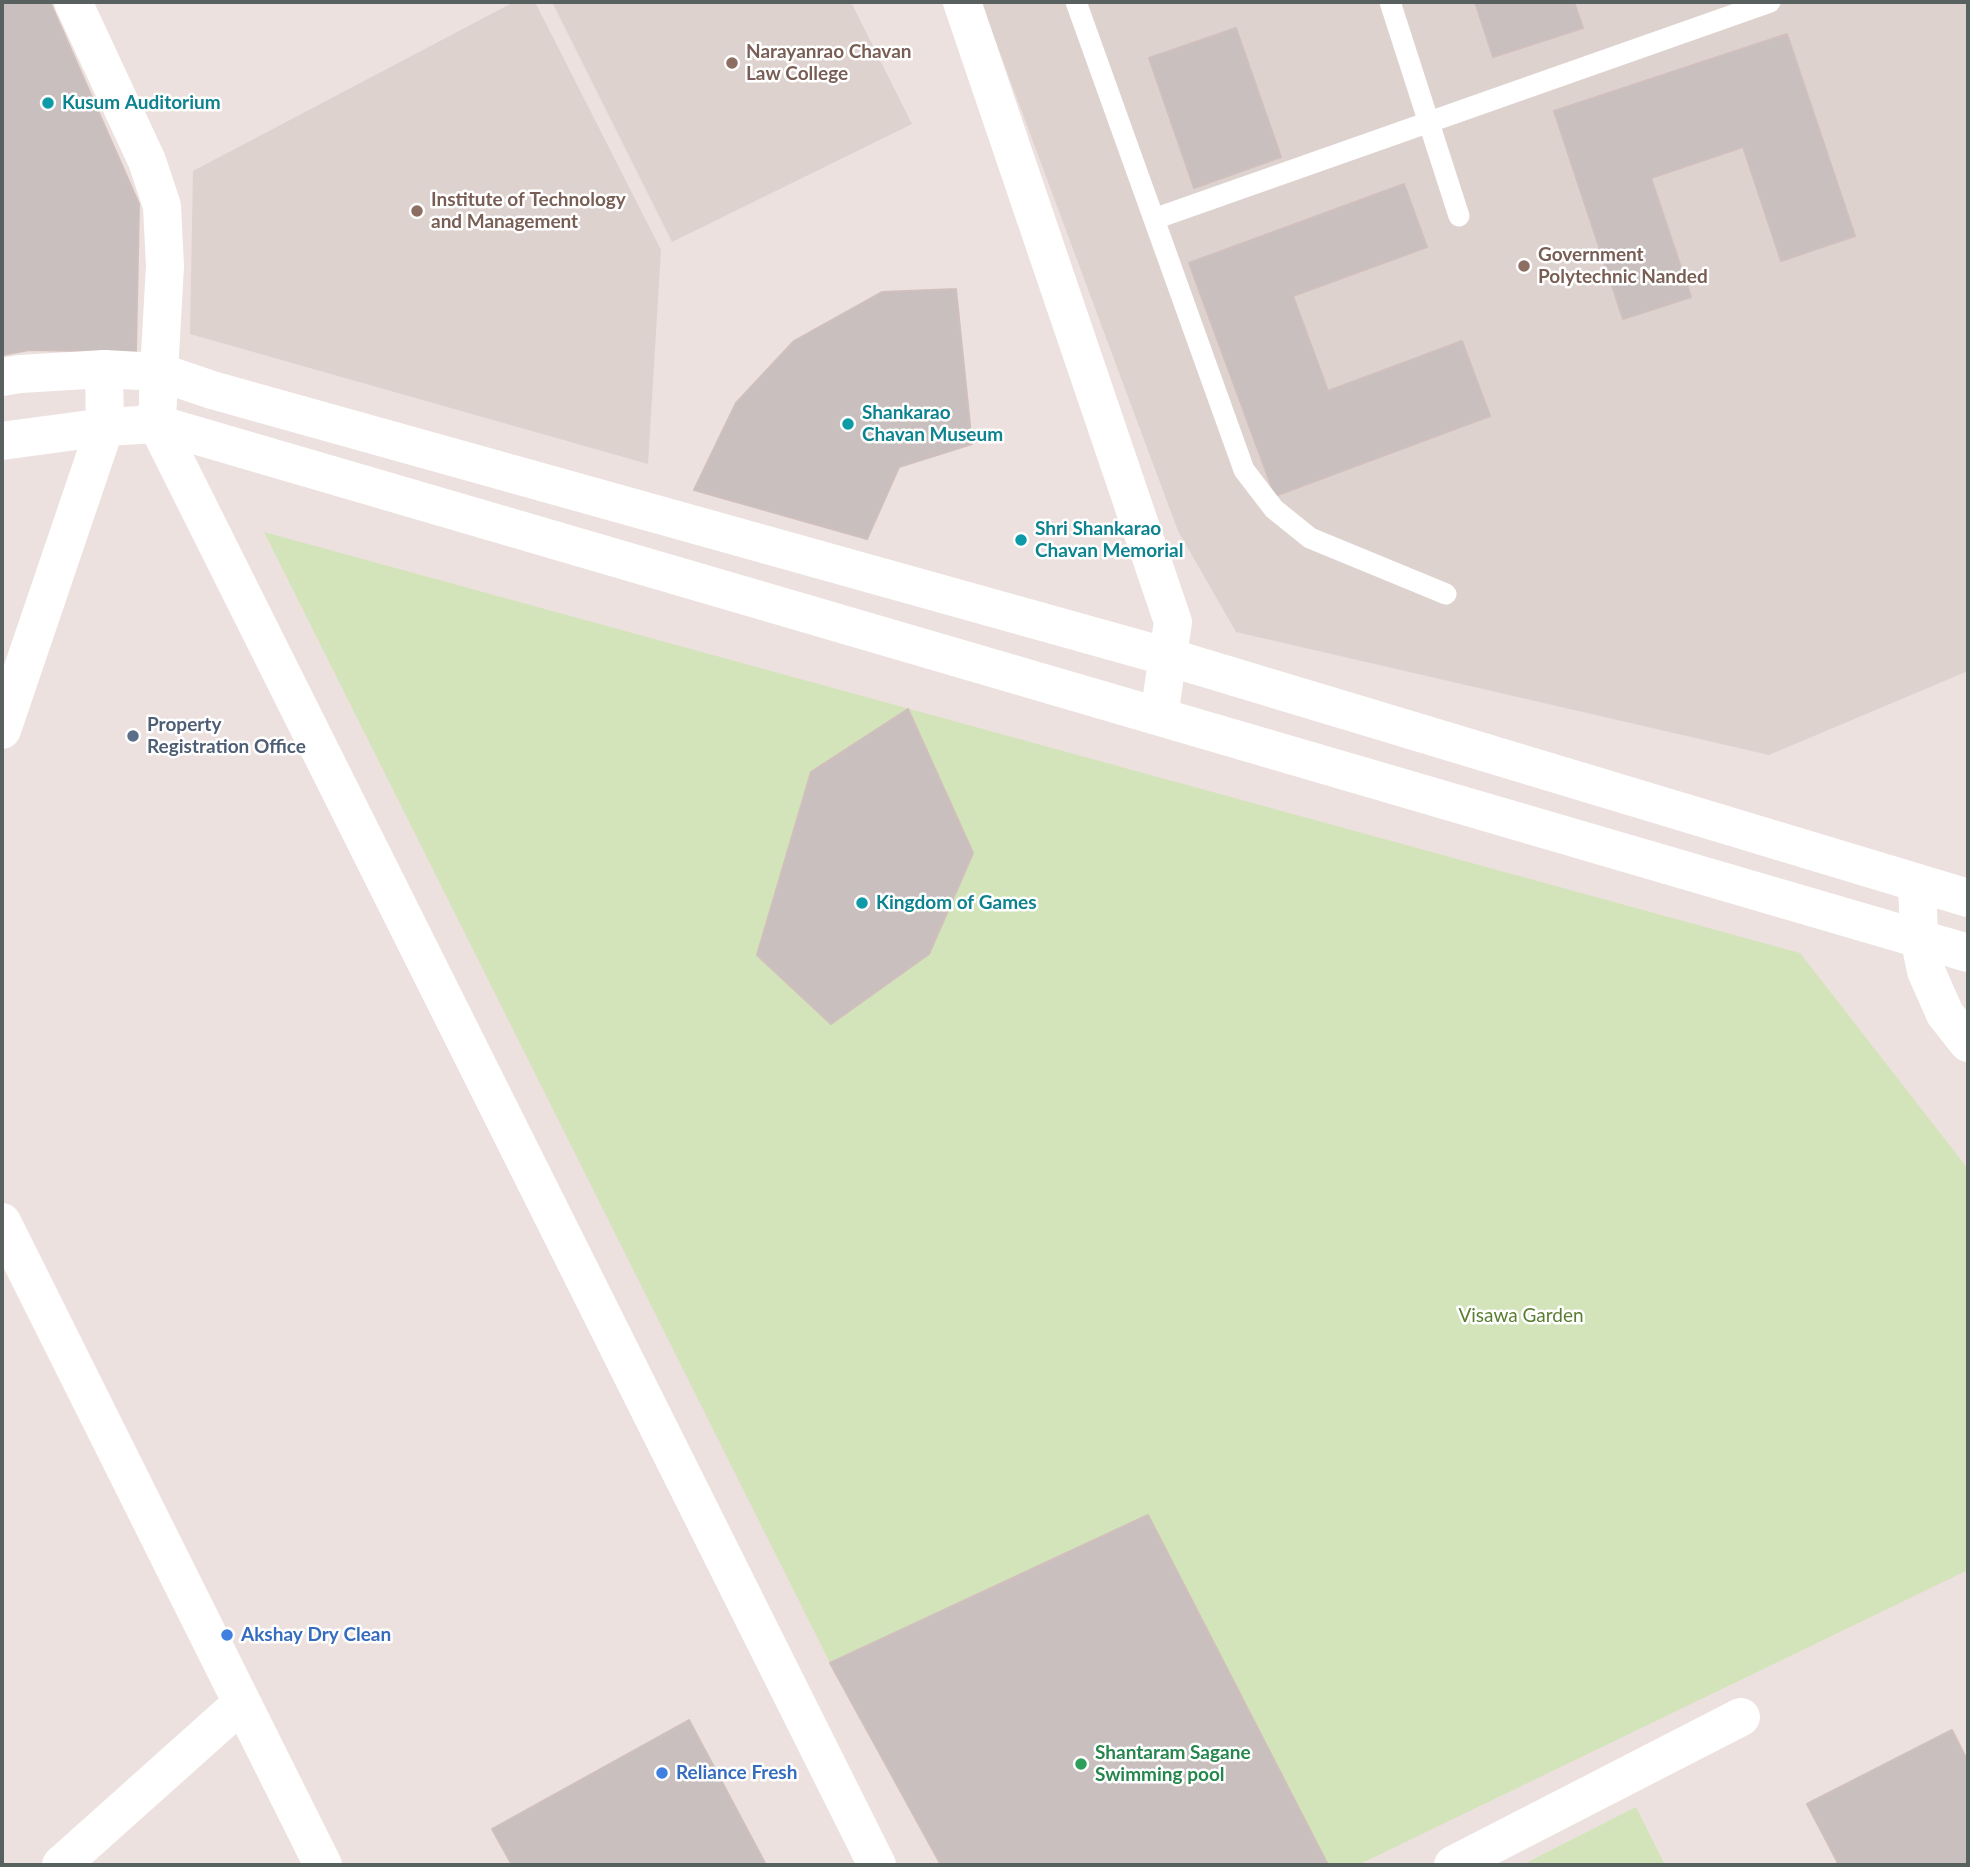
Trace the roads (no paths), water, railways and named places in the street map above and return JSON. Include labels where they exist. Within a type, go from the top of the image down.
[{"type":"street","points":[[73,2],[147,161],[162,206],[165,266],[157,424],[877,1865]]},
{"type":"street","points":[[962,2],[1173,622],[1159,716]]},
{"type":"street","points":[[2,730],[105,427],[104,369]]},
{"type":"street","points":[[2,377],[104,369],[159,372],[226,394],[1168,657],[1968,898]]},
{"type":"street","points":[[2,441],[105,427],[157,424],[1968,953]]},
{"type":"street","points":[[1917,883],[1919,937],[1926,971],[1945,1014],[1968,1043]]},
{"type":"street","points":[[2,1222],[323,1865]]},
{"type":"street","points":[[61,1865],[242,1703]]},
{"type":"street","points":[[1453,1865],[1741,1717]]},
{"type":"lane","points":[[1076,2],[1244,470],[1274,509],[1310,538],[1446,594]]},
{"type":"lane","points":[[1390,2],[1459,216]]},
{"type":"lane","points":[[1154,219],[1770,2]]},
{"type":"place","name":"Narayanrao Chavan Law College","points":[[732,63]]},
{"type":"place","name":"Kusum Auditorium","points":[[48,103]]},
{"type":"place","name":"Institute of Technology and Management","points":[[417,211]]},
{"type":"place","name":"Government Polytechnic Nanded","points":[[1524,266]]},
{"type":"place","name":"Shankarao Chavan Museum","points":[[848,424]]},
{"type":"place","name":"Shri Shankarao Chavan Memorial","points":[[1021,540]]},
{"type":"place","name":"Property Registration Office","points":[[133,736]]},
{"type":"place","name":"Kingdom of Games","points":[[862,903]]},
{"type":"place","name":"Akshay Dry Clean","points":[[227,1635]]},
{"type":"place","name":"Shantaram Sagane Swimming pool","points":[[1081,1764]]},
{"type":"place","name":"Reliance Fresh","points":[[662,1773]]},
{"type":"park label","name":"Visawa Garden","points":[[1521,1316]]}]
